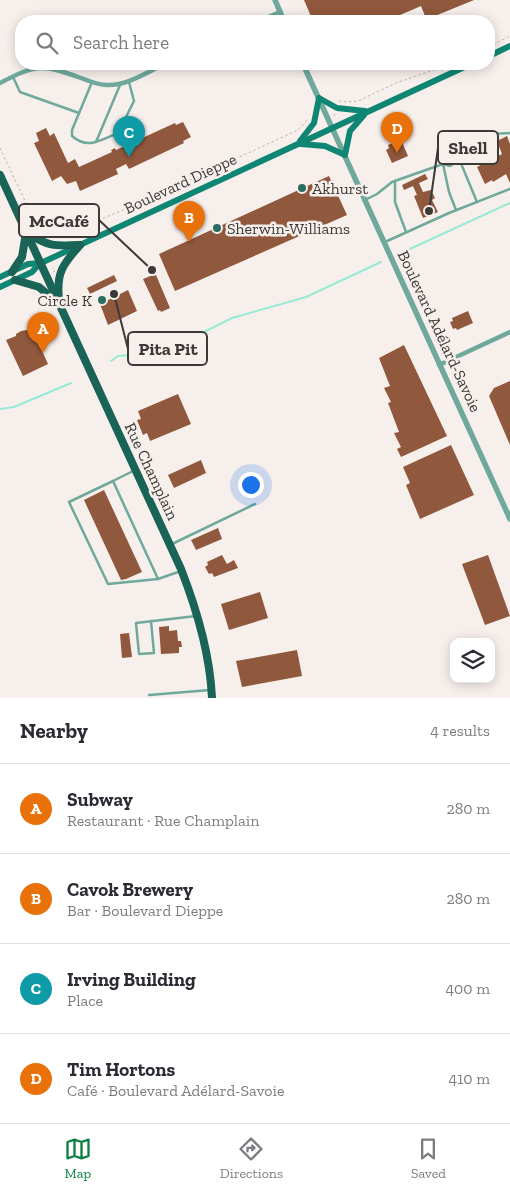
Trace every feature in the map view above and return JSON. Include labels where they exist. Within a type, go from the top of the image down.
[{"type":"main road","points":[[495,53],[510,46]]},
{"type":"main road","points":[[298,144],[325,146],[344,155],[350,131],[354,124],[368,111],[458,70]]},
{"type":"main road","points":[[298,144],[313,125],[319,98],[336,108],[368,111]]},
{"type":"main road","name":"Boulevard Dieppe","points":[[0,278],[28,264],[40,263],[80,245],[368,111]]},
{"type":"main road","points":[[0,175],[26,231],[47,245],[80,245]]},
{"type":"main road","points":[[12,272],[22,257],[26,231]]},
{"type":"main road","name":"Rue Champlain","points":[[26,231],[182,571],[198,616],[206,648],[212,694]]},
{"type":"main road","points":[[60,306],[58,285],[60,272],[67,260],[80,245]]},
{"type":"main road","name":"Boulevard Dieppe","points":[[0,287],[32,272],[40,263]]},
{"type":"main road","points":[[16,280],[39,287],[60,306]]},
{"type":"street","points":[[275,0],[281,15]]},
{"type":"street","points":[[273,15],[280,12]]},
{"type":"street","points":[[0,83],[26,70]]},
{"type":"street","points":[[60,70],[108,86],[129,81],[152,70]]},
{"type":"street","points":[[306,70],[319,98]]},
{"type":"street","name":"Boulevard Adélard-Savoie","points":[[319,98],[510,519]]},
{"type":"street","points":[[439,365],[510,332]]},
{"type":"lane","points":[[13,76],[20,92],[79,112]]},
{"type":"lane","points":[[92,82],[72,130],[72,136],[79,142],[96,142],[118,133],[134,101],[129,81]]},
{"type":"lane","points":[[96,142],[120,84]]},
{"type":"lane","points":[[365,200],[395,181],[443,164],[450,166],[459,160],[494,146],[493,134]]},
{"type":"lane","points":[[477,202],[455,150],[455,142],[466,136],[510,134]]},
{"type":"lane","points":[[443,164],[449,192],[456,210]]},
{"type":"lane","points":[[395,181],[395,202],[406,232]]},
{"type":"lane","points":[[384,242],[456,210],[510,189]]},
{"type":"lane","points":[[136,469],[69,502],[108,584],[158,579],[182,571]]},
{"type":"lane","points":[[113,480],[158,579]]},
{"type":"lane","points":[[171,545],[255,504]]},
{"type":"lane","points":[[151,621],[154,653],[139,654],[136,623],[151,621],[198,616]]},
{"type":"lane","points":[[149,696],[212,694]]},
{"type":"path","points":[[495,44],[510,36]]},
{"type":"path","points":[[338,103],[339,101],[358,100],[396,83],[434,70]]},
{"type":"path","points":[[55,239],[151,198],[298,130],[312,117]]},
{"type":"path","points":[[0,148],[38,228],[44,235]]},
{"type":"path","points":[[52,272],[55,271],[53,268]]},
{"type":"building","points":[[304,0],[474,0],[437,15],[425,15],[421,6],[400,15],[310,15]]},
{"type":"building","points":[[183,122],[191,137],[183,141],[184,143],[129,169],[126,164],[116,169],[118,174],[80,191],[76,181],[67,184],[61,176],[52,181],[34,143],[39,141],[36,133],[46,128],[50,136],[54,133],[68,163],[75,159],[79,167],[112,152],[111,150],[115,148],[116,150],[175,123],[176,125]]},
{"type":"building","points":[[507,136],[510,144],[510,183],[506,174],[493,182],[492,180],[485,184],[477,167],[502,154],[497,141]]},
{"type":"building","points":[[395,142],[396,145],[402,142],[408,156],[392,163],[386,150],[389,148],[388,145]]},
{"type":"building","points":[[425,174],[428,179],[419,183],[423,192],[431,190],[435,198],[432,200],[438,212],[423,218],[414,196],[417,195],[413,186],[404,190],[402,185]]},
{"type":"building","points":[[329,176],[347,215],[175,291],[159,254]]},
{"type":"building","points":[[114,275],[117,281],[90,294],[87,288]]},
{"type":"building","points":[[156,275],[170,308],[161,312],[160,310],[158,311],[143,279]]},
{"type":"building","points":[[128,290],[137,311],[108,325],[100,304]]},
{"type":"building","points":[[468,311],[473,323],[457,330],[456,328],[453,329],[450,322],[453,321],[452,318]]},
{"type":"building","points":[[32,329],[39,338],[39,344],[48,364],[23,376],[6,340],[16,336],[21,331]]},
{"type":"building","points":[[404,345],[447,436],[401,457],[397,449],[401,447],[394,433],[399,432],[388,403],[391,402],[384,388],[390,386],[379,358]]},
{"type":"building","points":[[510,381],[510,445],[489,396],[494,388]]},
{"type":"building","points":[[178,394],[191,424],[150,441],[147,433],[143,435],[137,420],[141,419],[138,411]]},
{"type":"building","points":[[451,445],[474,495],[420,519],[406,485],[410,483],[403,467]]},
{"type":"building","points":[[201,460],[206,473],[174,488],[168,475]]},
{"type":"building","points":[[104,490],[142,572],[126,579],[121,580],[84,500]]},
{"type":"building","points":[[218,528],[222,539],[196,550],[191,540]]},
{"type":"building","points":[[222,555],[227,564],[234,560],[238,568],[214,577],[212,573],[209,574],[205,567],[208,565],[207,562]]},
{"type":"building","points":[[488,555],[510,616],[485,625],[462,564]]},
{"type":"building","points":[[260,592],[268,618],[229,630],[221,604]]},
{"type":"building","points":[[169,626],[169,631],[177,630],[178,641],[181,641],[182,647],[179,647],[179,653],[161,654],[159,627]]},
{"type":"building","points":[[129,633],[132,657],[122,658],[120,634]]},
{"type":"building","points":[[297,650],[302,676],[242,687],[236,661]]},
{"type":"waterway","points":[[401,253],[510,203]]},
{"type":"waterway","points":[[111,361],[118,356],[164,352],[232,318],[306,297],[381,262]]},
{"type":"waterway","points":[[0,409],[14,407],[71,383]]},
{"type":"place","name":"Tim Hortons","points":[[397,153]]},
{"type":"place","name":"Irving Building","points":[[129,157]]},
{"type":"place","name":"Akhurst","points":[[302,188]]},
{"type":"place","name":"Shell","points":[[429,211]]},
{"type":"place","name":"Sherwin-Williams","points":[[217,228]]},
{"type":"place","name":"Cavok Brewery","points":[[189,242]]},
{"type":"place","name":"McCafé","points":[[152,270]]},
{"type":"place","name":"Pita Pit","points":[[114,294]]},
{"type":"place","name":"Circle K","points":[[102,300]]},
{"type":"place","name":"Subway","points":[[43,353]]}]
